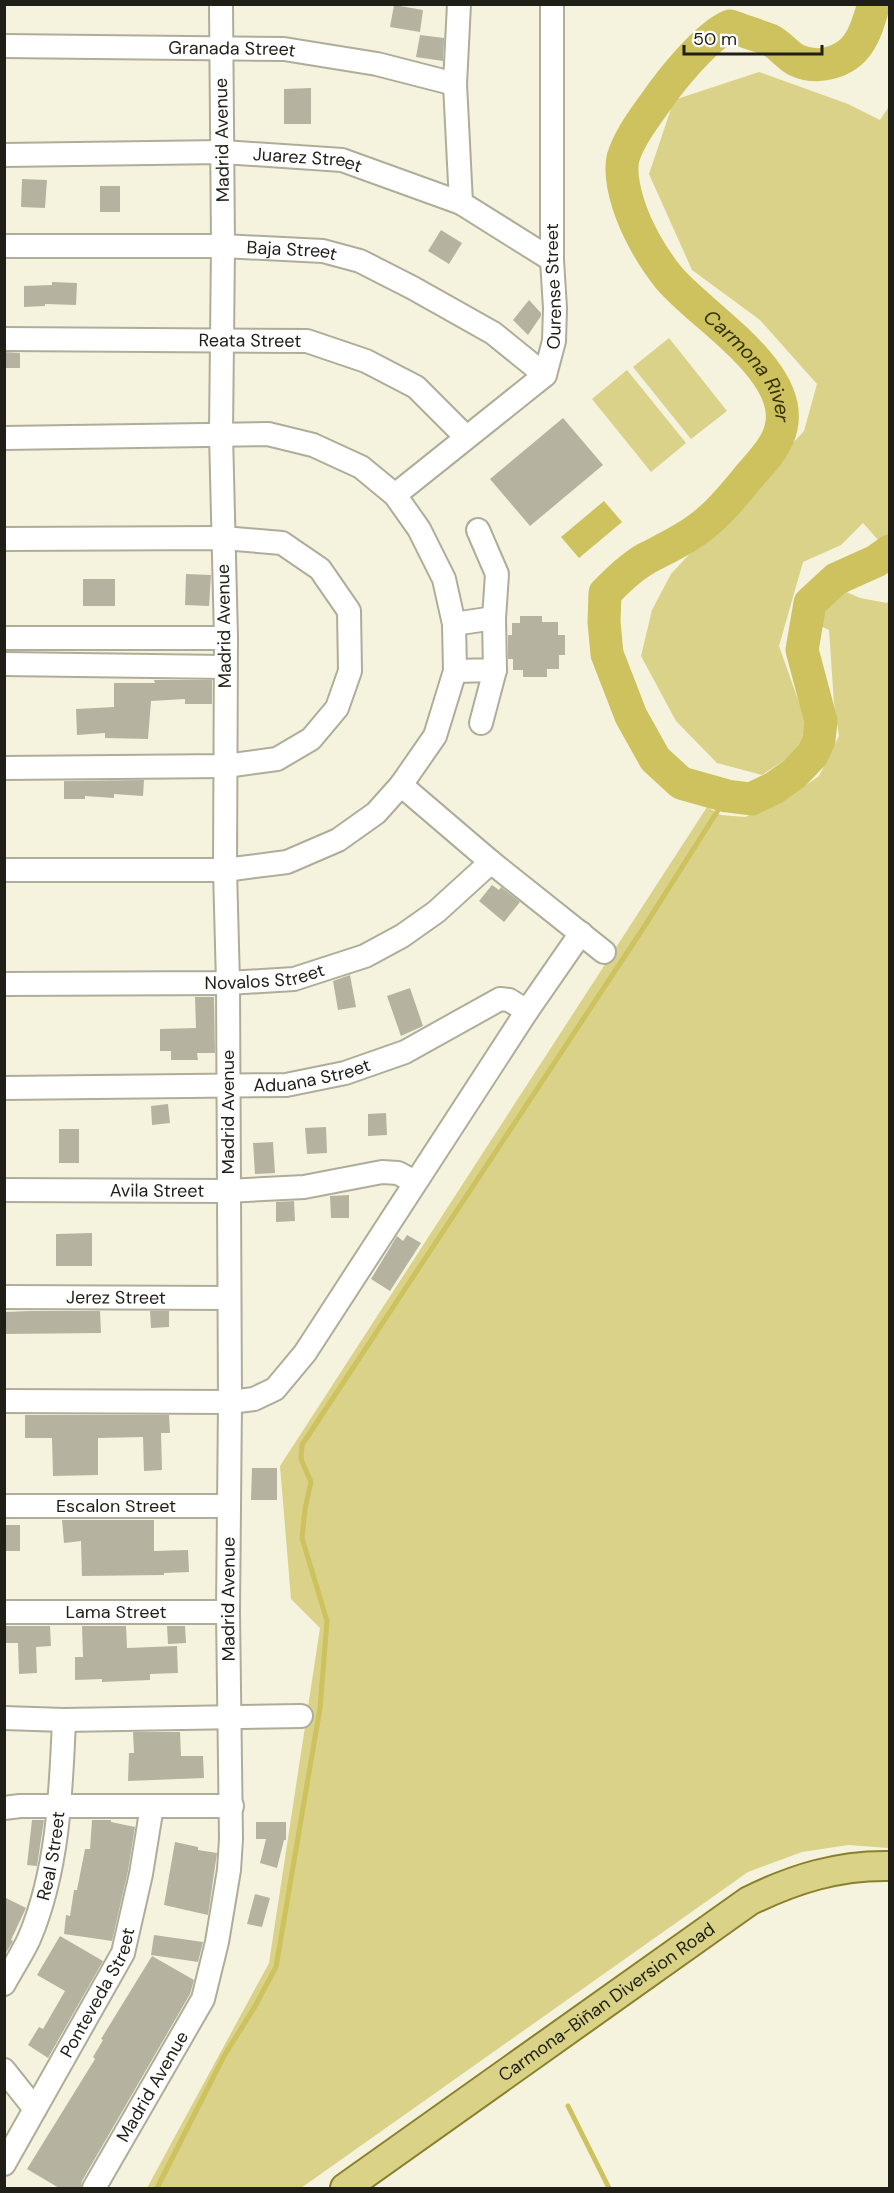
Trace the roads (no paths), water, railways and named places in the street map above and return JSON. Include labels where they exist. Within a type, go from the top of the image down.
[{"type":"main road","name":"Carmona-Biñan Diversion Road","points":[[345,2188],[749,1901],[808,1876],[840,1869],[890,1866]]},
{"type":"street","name":"Madrid Avenue","points":[[94,2188],[203,1999],[217,1942],[229,1870],[232,1806],[228,1612],[230,1401],[227,1191],[228,983],[225,870],[226,638],[221,434],[224,246],[221,4]]},
{"type":"street","points":[[459,4],[455,84],[461,202]]},
{"type":"street","name":"Ourense Street","points":[[395,495],[545,375],[554,341],[552,4]]},
{"type":"street","name":"Granada Street","points":[[4,46],[284,49],[377,64],[455,84]]},
{"type":"street","name":"Juarez Street","points":[[4,155],[223,152],[342,160],[461,202],[552,260]]},
{"type":"street","name":"Baja Street","points":[[4,246],[224,246],[323,251],[360,261],[413,288],[493,333],[545,375]]},
{"type":"street","name":"Reata Street","points":[[4,339],[307,340],[366,361],[416,387],[466,437]]},
{"type":"street","points":[[4,438],[268,434],[313,445],[361,467],[395,495],[419,529],[444,579],[454,624],[455,671],[435,736],[401,785],[376,813],[338,840],[287,862],[225,870],[4,870]]},
{"type":"street","points":[[478,530],[497,574],[494,618],[495,670],[480,723]]},
{"type":"street","points":[[4,539],[223,538],[282,543],[320,569],[350,611],[350,672],[337,708],[310,739],[277,759],[226,766],[4,768]]},
{"type":"street","points":[[454,624],[494,618]]},
{"type":"street","points":[[4,638],[226,638]]},
{"type":"street","points":[[4,664],[225,667]]},
{"type":"street","points":[[455,671],[495,670]]},
{"type":"street","points":[[401,785],[491,862],[604,952]]},
{"type":"street","name":"Novalos Street","points":[[4,984],[228,983],[294,979],[365,956],[402,936],[436,912],[491,862]]},
{"type":"street","points":[[4,1401],[230,1401],[254,1399],[275,1389],[305,1353],[335,1309],[526,1011],[581,933]]},
{"type":"street","name":"Aduana Street","points":[[4,1088],[228,1087],[286,1084],[345,1073],[405,1052],[459,1024],[487,1004],[500,999],[509,1000],[526,1011]]},
{"type":"street","name":"Avila Street","points":[[4,1190],[227,1191],[304,1187],[382,1172],[398,1173],[415,1182]]},
{"type":"street","name":"Jerez Street","points":[[4,1297],[229,1298]]},
{"type":"street","name":"Escalon Street","points":[[4,1506],[229,1506]]},
{"type":"street","name":"Lama Street","points":[[4,1612],[228,1612]]},
{"type":"street","points":[[4,1718],[64,1720],[301,1716]]},
{"type":"street","name":"Real Street","points":[[4,1984],[29,1939],[45,1886],[60,1807],[64,1720]]},
{"type":"street","points":[[4,1808],[20,1806],[232,1806]]},
{"type":"street","name":"Ponteveda Street","points":[[4,2164],[123,1953],[141,1874],[152,1806]]},
{"type":"street","points":[[4,2070],[35,2109]]},
{"type":"waterway","name":"Carmona River","points":[[874,4],[866,30],[858,44],[846,56],[830,63],[804,63],[796,60],[770,40],[730,26],[721,31],[689,60],[670,83],[637,129],[623,158],[622,175],[628,203],[635,223],[651,252],[669,278],[743,346],[760,366],[774,386],[782,407],[781,428],[773,447],[720,510],[692,533],[636,565],[605,593],[604,622],[607,654],[631,716],[655,759],[681,783],[727,796],[751,799],[774,788],[795,773],[812,755],[819,740],[821,721],[802,650],[810,603],[836,579],[876,561],[890,551]]},
{"type":"waterway","points":[[157,2188],[224,2056],[276,1967],[320,1708],[327,1621],[302,1538],[311,1482],[301,1459],[302,1445],[646,924],[727,796]]},
{"type":"waterway","points":[[568,2106],[609,2188]]}]
